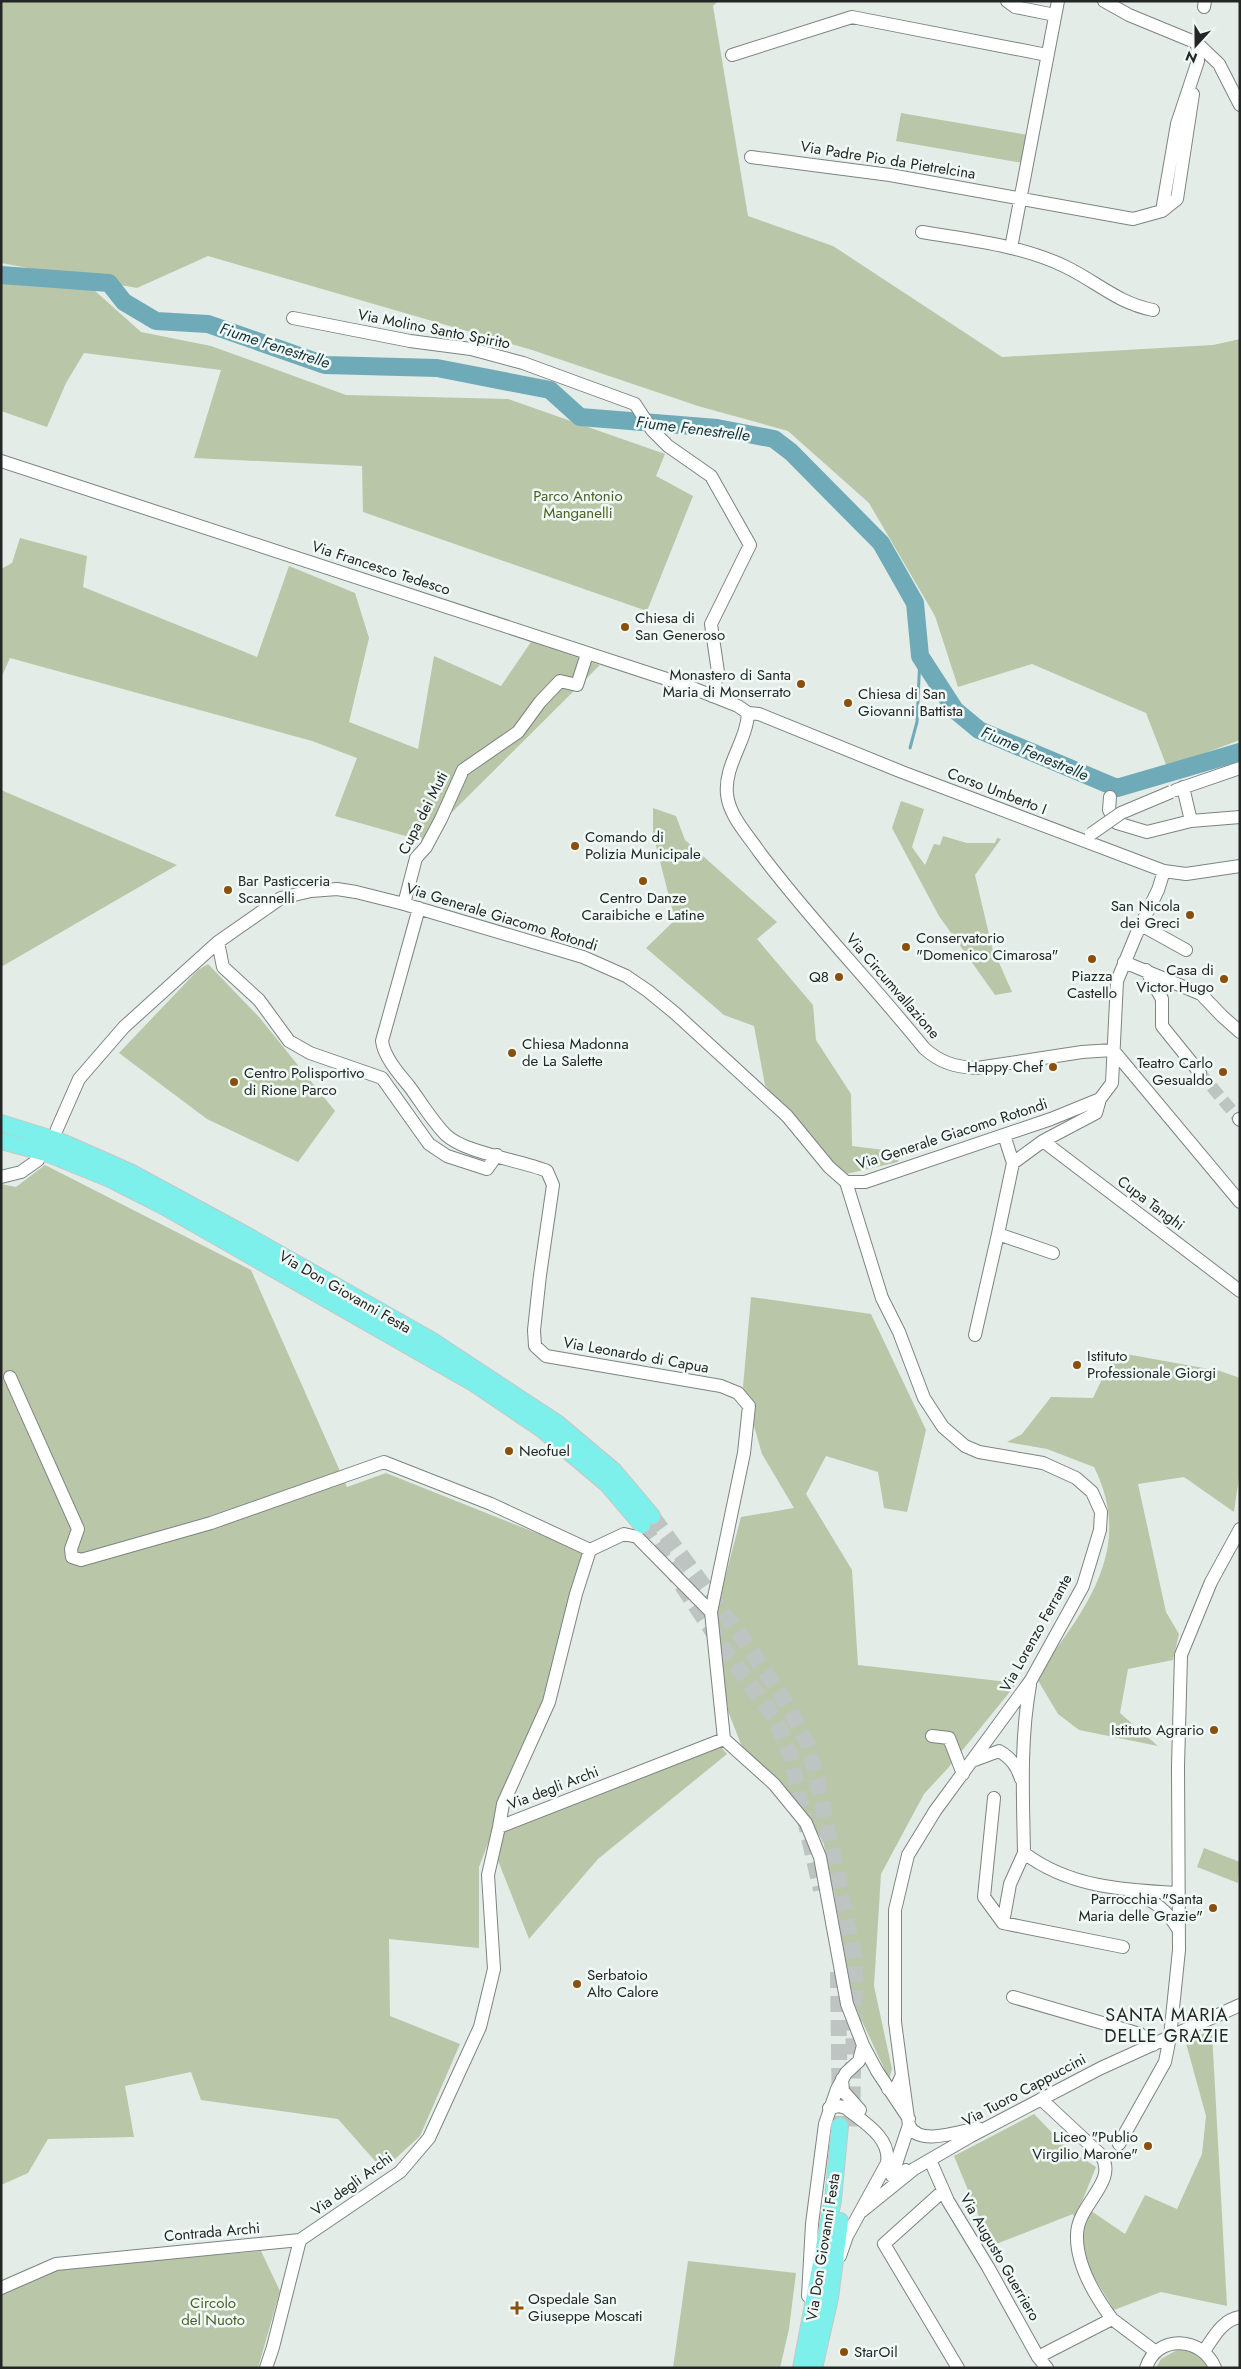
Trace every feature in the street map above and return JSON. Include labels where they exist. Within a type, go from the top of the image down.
[{"type":"main road","name":"Via Don Giovanni Festa","points":[[1,1123],[62,1142],[130,1172],[246,1235],[430,1340],[557,1422],[614,1471],[647,1521],[607,1484],[543,1430],[475,1384],[165,1207],[110,1178],[46,1154],[1,1141]]},
{"type":"main road","name":"Via Don Giovanni Festa","points":[[801,2368],[846,2126],[834,2270],[814,2368]]},
{"type":"street","points":[[1007,1],[1015,7],[1055,15]]},
{"type":"street","points":[[1011,248],[1058,1]]},
{"type":"street","points":[[1104,1],[1129,15],[1197,43],[1219,64],[1240,105]]},
{"type":"street","points":[[732,55],[852,17],[1047,55]]},
{"type":"street","name":"Via Padre Pio da Pietrelcina","points":[[751,156],[890,175],[1133,219],[1162,211],[1177,199],[1198,61],[1197,43]]},
{"type":"street","points":[[922,232],[1011,248],[1064,266],[1132,306],[1153,310]]},
{"type":"street","name":"Via Molino Santo Spirito","points":[[293,318],[410,341],[471,349],[524,363],[635,404],[652,430],[668,446],[711,476],[750,544],[710,624],[718,672],[712,696]]},
{"type":"street","name":"Via Francesco Tedesco","points":[[1,461],[369,580],[712,696],[738,706],[748,713]]},
{"type":"street","name":"Cupa dei Muti","points":[[404,904],[416,858],[426,847],[463,770],[518,732],[540,702],[560,681],[576,685],[587,654]]},
{"type":"street","name":"Corso Umberto I","points":[[748,713],[759,714],[902,772],[1087,837],[1164,871],[1186,874],[1240,866]]},
{"type":"street","name":"Via Circumvallazione","points":[[748,713],[746,726],[728,781],[727,794],[736,820],[779,877],[924,1048],[946,1064],[961,1068],[977,1068],[1082,1052],[1113,1050]]},
{"type":"street","points":[[1087,837],[1121,813],[1183,787],[1240,768]]},
{"type":"street","points":[[1183,787],[1191,821]]},
{"type":"street","points":[[1110,797],[1109,811],[1117,823],[1128,828],[1147,832],[1191,821],[1240,817]]},
{"type":"street","points":[[1014,1163],[1043,1141],[1096,1113],[1100,1099],[1112,1083],[1117,981],[1158,890],[1164,871]]},
{"type":"street","name":"Via Generale Giacomo Rotondi","points":[[57,1128],[79,1079],[124,1027],[218,942],[282,898],[295,894],[337,889],[419,908],[583,957],[626,976],[648,991],[787,1116],[829,1167],[846,1182],[865,1182],[1059,1116],[1100,1099]]},
{"type":"street","name":"Via Leonardo di Capua","points":[[419,908],[382,1041],[383,1048],[402,1078],[447,1136],[473,1149],[547,1171],[553,1185],[540,1275],[534,1330],[535,1346],[546,1356],[721,1386],[738,1392],[749,1406],[744,1453],[711,1612]]},
{"type":"street","points":[[1142,925],[1186,950]]},
{"type":"street","points":[[218,942],[223,967],[259,1000],[289,1041],[310,1053],[382,1078],[429,1144],[447,1156],[487,1169],[497,1155]]},
{"type":"street","points":[[1124,962],[1201,994],[1240,1032]]},
{"type":"street","points":[[1146,970],[1162,1000],[1162,1026],[1200,1073]]},
{"type":"street","points":[[1113,1050],[1240,1202]]},
{"type":"street","points":[[974,1336],[1014,1163],[1004,1135]]},
{"type":"street","name":"Cupa Tanghi","points":[[1043,1141],[1240,1292]]},
{"type":"street","points":[[1,1177],[21,1172],[38,1160]]},
{"type":"street","name":"Via Lorenzo Ferrante","points":[[846,1182],[882,1298],[899,1332],[924,1398],[943,1427],[965,1446],[979,1452],[1043,1463],[1076,1478],[1092,1492],[1101,1512],[1100,1530],[1083,1586],[1031,1680],[918,1835],[908,1854],[895,1910],[895,2022],[909,2122]]},
{"type":"street","points":[[998,1234],[1052,1253]]},
{"type":"street","points":[[10,1376],[78,1529],[71,1549],[72,1557],[80,1560],[211,1523],[384,1462],[491,1504],[590,1550]]},
{"type":"street","points":[[1119,2144],[1164,2062],[1170,2037],[1179,1931],[1177,1893],[1181,1655],[1211,1582],[1240,1529]]},
{"type":"street","points":[[500,1827],[503,1804],[549,1702],[576,1594],[590,1550],[624,1534],[637,1537],[711,1612],[724,1739],[774,1784],[806,1823],[820,1857],[847,2004],[863,2045],[914,2133],[925,2137],[992,2125]]},
{"type":"street","points":[[1003,1924],[1010,1884],[1024,1853],[1025,1712],[1031,1680]]},
{"type":"street","points":[[932,1736],[949,1738],[963,1774]]},
{"type":"street","name":"Via degli Archi","points":[[300,2240],[400,2172],[429,2138],[480,2027],[494,1969],[488,1875],[500,1827],[724,1739]]},
{"type":"street","points":[[974,1760],[999,1751],[1009,1756],[1018,1768],[1023,1783]]},
{"type":"street","points":[[994,1798],[984,1897],[1003,1924],[1123,1947]]},
{"type":"street","points":[[1024,1853],[1057,1874],[1124,1890],[1152,1900],[1170,1916],[1179,1931]]},
{"type":"street","points":[[1124,1890],[1177,1893]]},
{"type":"street","points":[[1013,1997],[1140,2034],[1153,2045]]},
{"type":"street","name":"Via Tuoro Cappuccini","points":[[862,2211],[914,2169],[992,2125],[1041,2099],[1240,2005]]},
{"type":"street","points":[[807,2341],[812,2224],[825,2124],[829,2108],[842,2079],[862,2054],[863,2045]]},
{"type":"street","points":[[854,2066],[864,2065],[877,2071]]},
{"type":"street","points":[[888,2089],[896,2088],[902,2075]]},
{"type":"street","points":[[842,2079],[843,2091],[847,2098],[894,2140],[899,2148],[900,2155]]},
{"type":"street","points":[[1041,2099],[1101,2155],[1107,2167],[1105,2176],[1081,2216],[1077,2234],[1079,2252],[1098,2299],[1112,2319],[1156,2352]]},
{"type":"street","points":[[829,2108],[839,2106],[846,2108],[873,2130],[887,2148],[887,2162],[847,2236],[834,2270]]},
{"type":"street","points":[[909,2122],[892,2176],[895,2177],[904,2171],[914,2169]]},
{"type":"street","name":"Via Augusto Guerriero","points":[[930,2160],[943,2191],[1038,2357],[1047,2368]]},
{"type":"street","points":[[943,2191],[884,2244],[958,2368]]},
{"type":"street","points":[[266,2368],[273,2348],[300,2240]]},
{"type":"street","name":"Contrada Archi","points":[[1,2288],[56,2264],[300,2240]]},
{"type":"street","points":[[1204,2351],[1223,2325],[1230,2319],[1240,2317]]},
{"type":"street","points":[[1038,2357],[1112,2319]]},
{"type":"street","points":[[1146,2368],[1156,2352],[1164,2346],[1185,2342],[1204,2351],[1216,2368]]},
{"type":"green space","points":[[1,1],[718,1],[713,6],[748,216],[833,246],[1002,357],[1213,345],[1240,339],[1240,740],[1167,767],[1146,713],[1032,664],[958,687],[935,616],[869,503],[788,431],[698,406],[532,350],[208,256],[137,288],[1,263]]},
{"type":"green space","points":[[901,113],[1028,135],[1023,163],[896,141]]},
{"type":"green space","name":"Parco Antonio Manganelli","points":[[1,283],[94,290],[141,332],[211,346],[346,395],[508,399],[665,454],[656,476],[693,496],[647,611],[363,512],[362,466],[194,458],[221,370],[84,353],[66,383],[47,427],[1,411]]},
{"type":"green space","points":[[20,538],[87,556],[83,587],[257,657],[289,566],[355,593],[369,638],[349,722],[418,749],[434,656],[501,686],[531,642],[600,665],[423,841],[335,816],[357,758],[312,741],[10,658],[1,678],[1,569],[12,563]]},
{"type":"green space","points":[[1,790],[177,865],[1,967]]},
{"type":"green space","points":[[901,801],[924,809],[912,847],[925,865],[934,844],[940,845],[943,836],[967,843],[995,843],[997,838],[1001,839],[975,875],[992,947],[1012,992],[995,995],[939,916],[892,828]]},
{"type":"green space","points":[[653,808],[676,816],[685,840],[777,922],[757,939],[813,1005],[816,1040],[851,1094],[852,1146],[900,1152],[898,1162],[842,1175],[765,1085],[754,1026],[724,1015],[646,948],[675,920],[653,834]]},
{"type":"green space","name":"Centro Polisportivo di Rione Parco","points":[[208,964],[259,1017],[335,1111],[298,1162],[207,1119],[119,1053],[198,970]]},
{"type":"green space","points":[[45,1165],[251,1270],[347,1487],[386,1473],[584,1552],[543,1698],[479,1867],[479,1948],[389,1939],[390,2016],[460,2044],[420,2136],[383,2170],[338,2119],[201,2100],[191,2072],[125,2086],[134,2137],[48,2139],[28,2173],[1,2185],[1,1184],[16,1187]]},
{"type":"green space","points":[[751,1297],[871,1314],[926,1430],[907,1512],[884,1508],[878,1472],[826,1456],[806,1494],[852,1570],[858,1665],[1017,1683],[948,1768],[924,1794],[881,1874],[874,1986],[892,2069],[889,2079],[848,1991],[837,1907],[823,1841],[794,1801],[742,1747],[728,1711],[715,1616],[741,1517],[794,1508],[762,1454],[743,1387]]},
{"type":"green space","points":[[1115,1352],[1220,1371],[1240,1378],[1240,1470],[1234,1512],[1184,1477],[1138,1484],[1166,1612],[1179,1634],[1173,1660],[1128,1669],[1120,1713],[1158,1746],[1079,1730],[1058,1714],[1036,1677],[1086,1604],[1098,1579],[1106,1553],[1109,1526],[1105,1497],[1094,1467],[1047,1449],[1007,1442],[1022,1434],[1051,1397],[1093,1398]]},
{"type":"green space","points":[[719,1745],[727,1754],[598,1859],[529,1939],[497,1858],[504,1831]]},
{"type":"green space","points":[[1204,1848],[1240,1862],[1238,1883],[1197,1867]]},
{"type":"green space","points":[[1212,2033],[1227,2306],[1161,2292],[1114,2310],[1091,2272],[1073,2214],[991,2246],[954,2156],[1034,2114],[1066,2147],[1096,2167],[1081,2204],[1125,2234],[1145,2195],[1177,2209],[1202,2154],[1206,2116],[1184,2036]]},
{"type":"green space","name":"Circolo del Nuoto","points":[[261,2251],[280,2291],[258,2368],[1,2368],[1,2294],[60,2268]]},
{"type":"green space","points":[[688,2261],[796,2273],[789,2329],[780,2368],[673,2368]]},
{"type":"green space","points":[[1177,2350],[1195,2354],[1208,2368],[1156,2368],[1161,2359]]},
{"type":"waterway","name":"Fiume Fenestrelle","points":[[1,275],[109,283],[124,302],[156,321],[208,324],[325,365],[437,368],[550,390],[580,417],[717,428],[774,439],[791,452],[881,543],[915,603],[920,656],[955,710],[979,730],[1117,788],[1240,752]]},
{"type":"waterway","points":[[910,748],[917,722],[920,656]]},
{"type":"tunnel","points":[[1200,1073],[1239,1119]]},
{"type":"tunnel","points":[[652,1516],[743,1639],[789,1707],[807,1743],[817,1779],[855,1959],[852,2127]]},
{"type":"tunnel","points":[[642,1525],[727,1653],[776,1720],[790,1755],[821,1890]]},
{"type":"tunnel","points":[[838,1972],[840,2126]]},
{"type":"place","name":"Chiesa di San Generoso","points":[[625,627]]},
{"type":"place","name":"Monastero di Santa Maria di Monserrato","points":[[801,684]]},
{"type":"place","name":"Chiesa di San Giovanni Battista","points":[[848,703]]},
{"type":"place","name":"Comando di Polizia Municipale","points":[[575,846]]},
{"type":"place","name":"Centro Danze Caraibiche e Latine","points":[[643,881]]},
{"type":"place","name":"Bar Pasticceria Scannelli","points":[[228,890]]},
{"type":"place","name":"San Nicola dei Greci","points":[[1190,915]]},
{"type":"place","name":"Conservatorio \"Domenico Cimarosa\"","points":[[906,947]]},
{"type":"place","name":"Piazza Castello","points":[[1092,959]]},
{"type":"place","name":"Q8","points":[[839,977]]},
{"type":"place","name":"Casa di Victor Hugo","points":[[1224,979]]},
{"type":"place","name":"Chiesa Madonna de La Salette","points":[[512,1053]]},
{"type":"place","name":"Happy Chef","points":[[1053,1067]]},
{"type":"place","name":"Teatro Carlo Gesualdo","points":[[1223,1072]]},
{"type":"place","name":"Centro Polisportivo di Rione Parco","points":[[234,1082]]},
{"type":"place","name":"Istituto Professionale Giorgi","points":[[1077,1365]]},
{"type":"place","name":"Neofuel","points":[[509,1451]]},
{"type":"place","name":"Istituto Agrario","points":[[1214,1730]]},
{"type":"place","name":"Parrocchia \"Santa Maria delle Grazie\"","points":[[1213,1908]]},
{"type":"place","name":"Serbatoio Alto Calore","points":[[577,1984]]},
{"type":"place","name":"Liceo \"Publio Virgilio Marone\"","points":[[1148,2146]]},
{"type":"place","name":"Ospedale San Giuseppe Moscati","points":[[517,2308]]},
{"type":"place","name":"StarOil","points":[[844,2352]]},
{"type":"district","name":"SANTA MARIA DELLE GRAZIE","points":[[1167,2025]]}]
